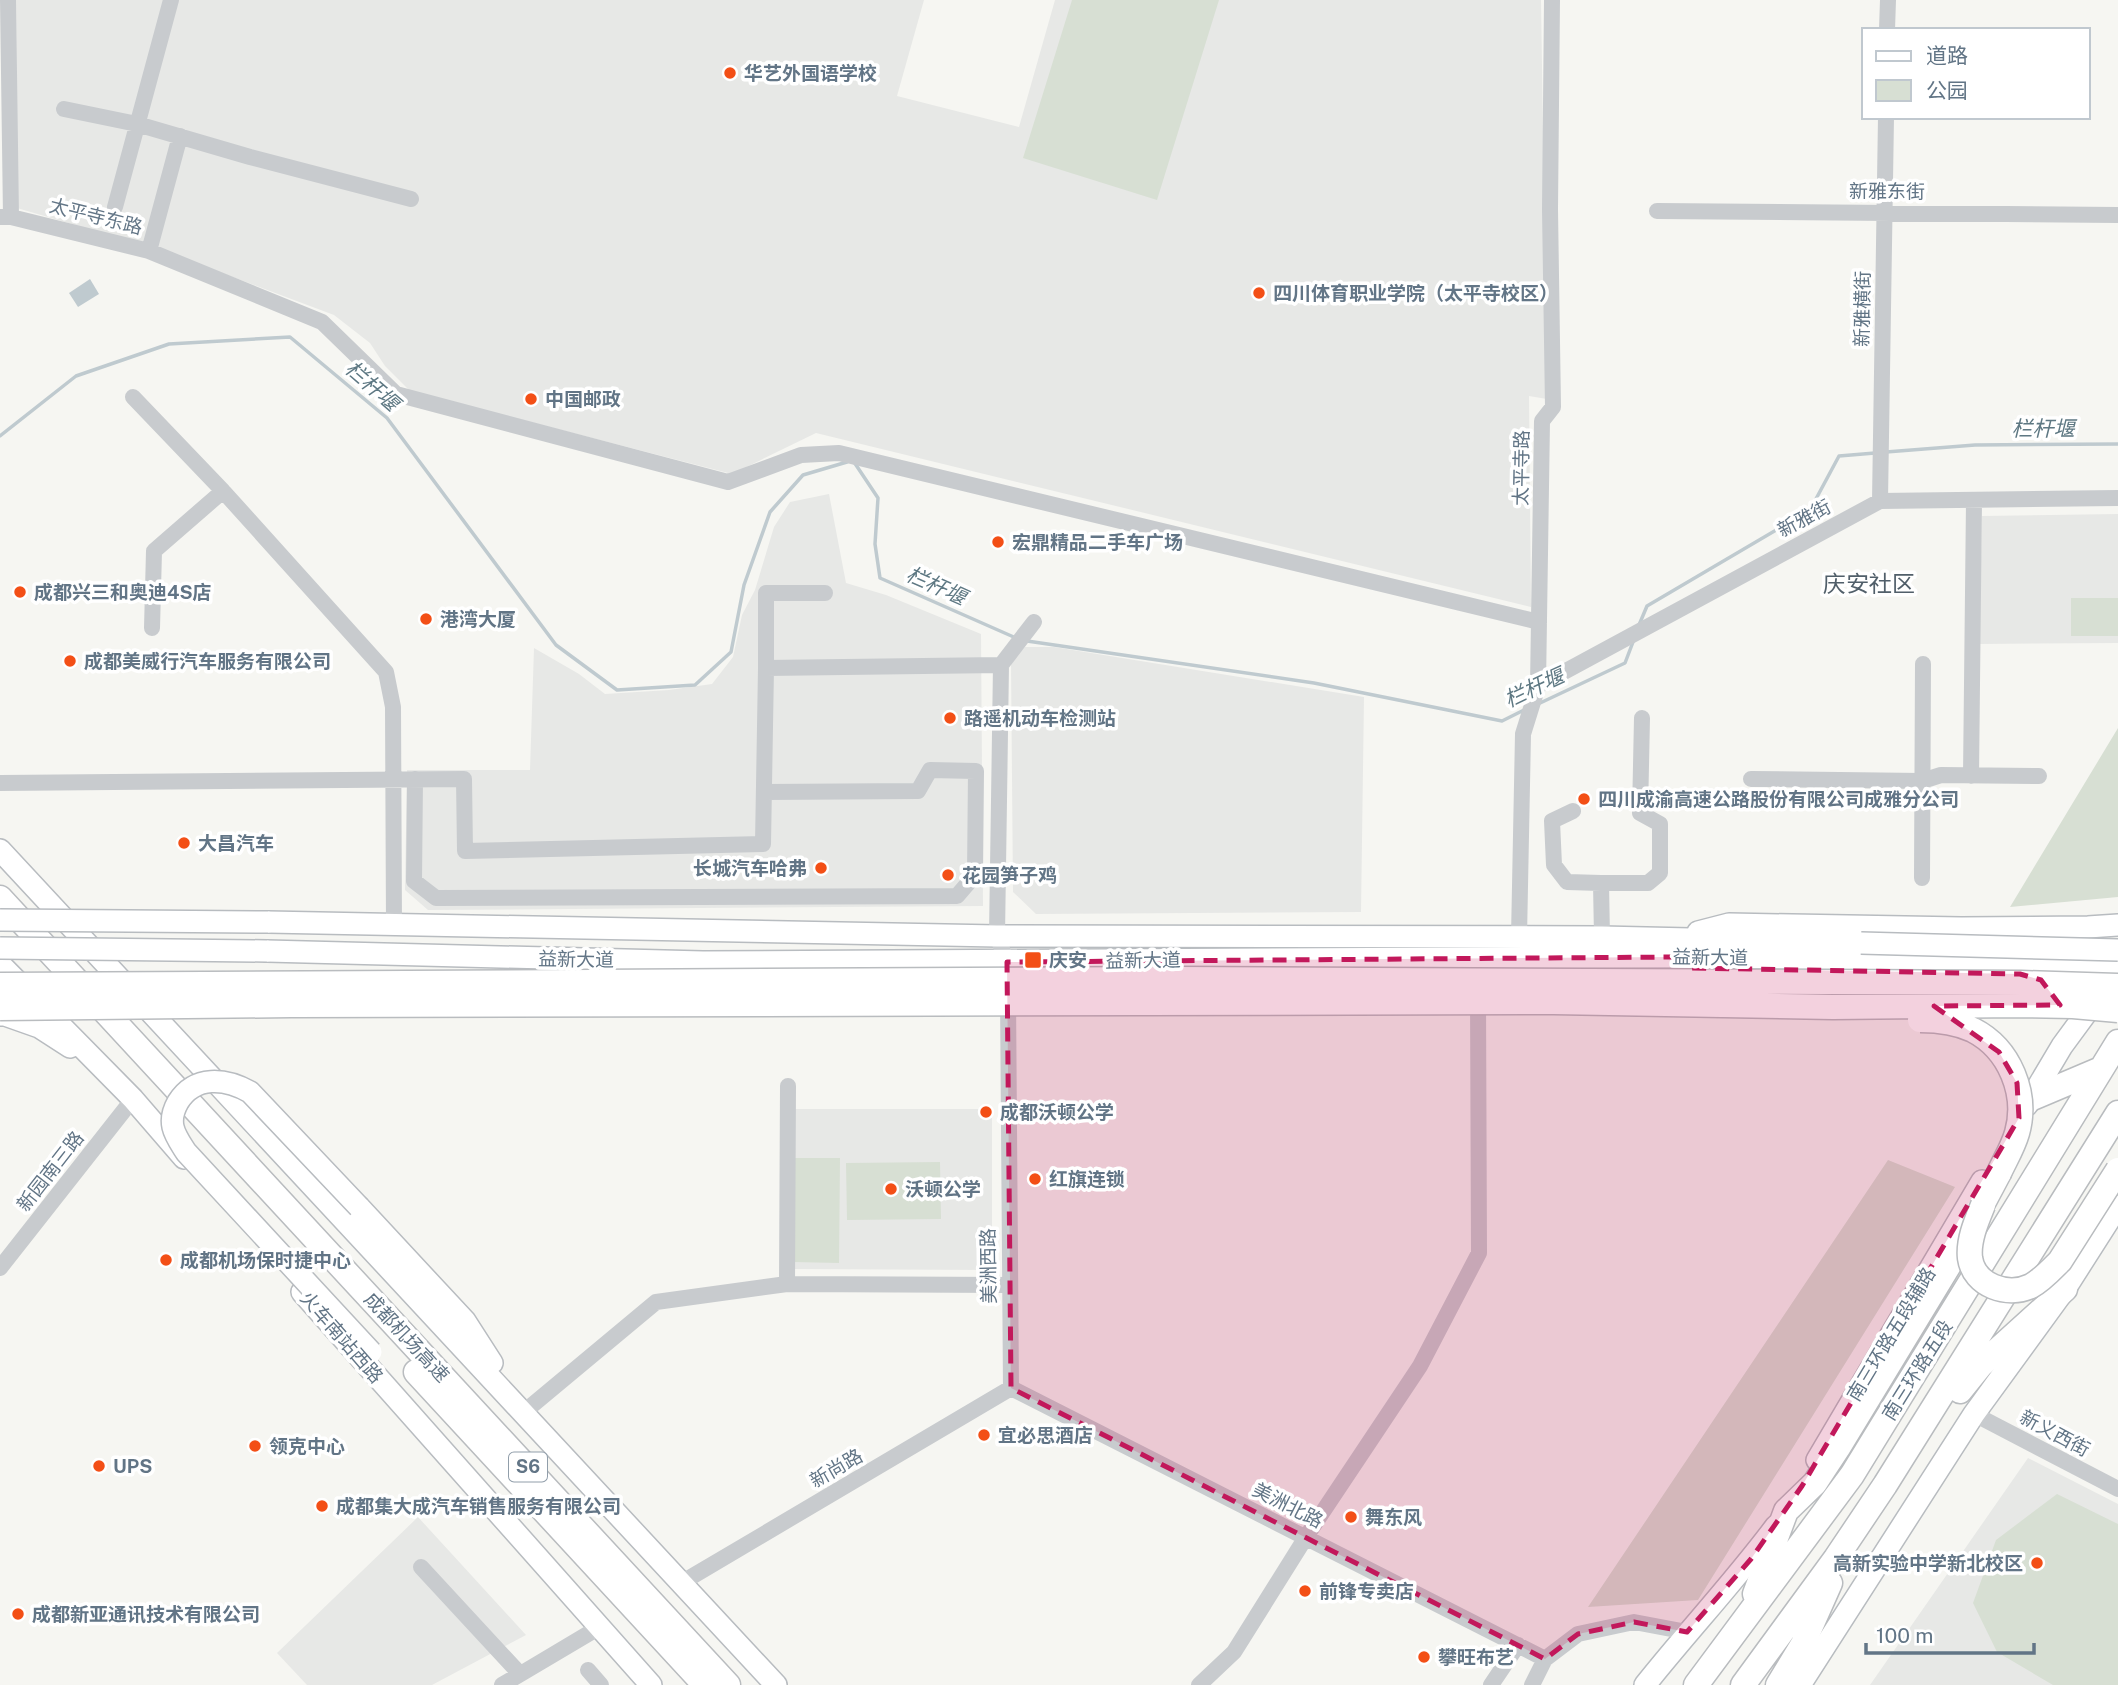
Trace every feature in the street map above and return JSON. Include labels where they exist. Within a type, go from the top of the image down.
[{"type":"highway","name":"成都机场高速","points":[[0,898],[702,1682]]},
{"type":"highway","name":"成都机场高速","points":[[0,921],[622,1569],[728,1685]]},
{"type":"highway","points":[[0,985],[1192,979],[2007,983],[2118,986]]},
{"type":"highway","points":[[0,1008],[1525,1002],[1833,1007],[2016,1005],[2118,1010]]},
{"type":"highway","points":[[1744,1624],[1786,1511],[1815,1483],[1894,1358],[1983,1205],[2011,1147],[2019,1120],[2020,1095],[2017,1083],[1991,1042],[1972,1030],[1944,1020],[1869,1018],[1833,1007]]},
{"type":"highway","name":"南三环路五段","points":[[1696,1685],[1744,1624],[1852,1475],[2118,1042]]},
{"type":"highway","points":[[2031,1099],[2101,1069]]},
{"type":"highway","name":"南三环路五段","points":[[1744,1685],[1885,1485],[2118,1113]]},
{"type":"highway","points":[[1983,1205],[1970,1244],[1973,1269],[1980,1279],[1997,1289],[2030,1286],[2060,1261],[2118,1170]]},
{"type":"highway","points":[[1885,1485],[1981,1365],[2065,1289]]},
{"type":"highway","points":[[1778,1685],[1803,1644],[1845,1544]]},
{"type":"highway","points":[[622,1569],[747,1685]]},
{"type":"main road","points":[[0,849],[776,1685]]},
{"type":"main road","name":"益新大道","points":[[0,921],[268,922],[997,936],[1602,937],[1674,948]]},
{"type":"main road","points":[[2062,1046],[2065,1014],[2053,992],[2041,980],[2020,974],[1692,968],[1674,948],[1729,924],[1961,928],[2118,925]]},
{"type":"main road","name":"益新大道","points":[[0,947],[704,962],[1478,957],[1674,948],[1863,951],[2118,950]]},
{"type":"main road","name":"益新大道","points":[[1863,951],[2118,969]]},
{"type":"main road","name":"火车南站西路","points":[[0,964],[133,1099],[651,1685]]},
{"type":"main road","name":"南三环路五段辅路","points":[[1645,1685],[1751,1559],[1786,1511],[2062,1046],[2118,969]]},
{"type":"main road","points":[[0,1015],[39,1027],[99,1065]]},
{"type":"main road","points":[[474,1487],[446,1437],[186,1152],[173,1128],[175,1107],[183,1094],[192,1086],[215,1080],[250,1092],[465,1321],[524,1412]]},
{"type":"main road","points":[[1800,1685],[1974,1414],[2065,1289],[2118,1206]]},
{"type":"street","points":[[6,217],[8,0]]},
{"type":"street","points":[[115,207],[171,0]]},
{"type":"street","name":"太平寺路","points":[[1519,937],[1523,734],[1536,692],[1542,421],[1553,407],[1550,209],[1552,0]]},
{"type":"street","points":[[1887,28],[1888,0]]},
{"type":"street","points":[[64,109],[137,124],[411,199]]},
{"type":"street","name":"新雅横街","points":[[1880,501],[1886,119]]},
{"type":"street","name":"太平寺东路","points":[[6,217],[149,251],[180,136]]},
{"type":"street","name":"新雅东街","points":[[1657,211],[2118,215]]},
{"type":"street","points":[[149,251],[322,322],[396,394],[728,482],[801,455],[839,453],[1539,622]]},
{"type":"street","points":[[133,397],[223,491],[386,672],[393,707],[394,925]]},
{"type":"street","points":[[152,628],[154,551],[223,491]]},
{"type":"street","name":"新雅街","points":[[1536,692],[1628,637],[1880,501],[2118,498]]},
{"type":"street","points":[[1971,776],[1974,501]]},
{"type":"street","points":[[0,783],[464,779],[465,851],[764,844],[766,593],[825,593]]},
{"type":"street","points":[[997,936],[1001,665],[1034,622]]},
{"type":"street","points":[[1922,878],[1923,664]]},
{"type":"street","points":[[766,668],[1001,665]]},
{"type":"street","points":[[1573,811],[1552,821],[1554,865],[1567,882],[1648,883],[1660,873],[1660,824],[1640,813],[1642,718]]},
{"type":"street","points":[[415,779],[414,881],[436,898],[957,896],[975,875],[976,771],[930,770],[918,791],[764,792]]},
{"type":"street","points":[[1751,779],[1922,781],[1941,775],[2039,776]]},
{"type":"street","points":[[1601,883],[1602,937]]},
{"type":"street","name":"美洲西路","points":[[997,936],[1007,962],[1011,1388]]},
{"type":"street","points":[[1199,1685],[1234,1652],[1306,1537],[1420,1366],[1479,1252],[1478,957]]},
{"type":"street","points":[[787,1284],[788,1086]]},
{"type":"street","name":"新园南三路","points":[[0,1268],[133,1099]]},
{"type":"street","points":[[524,1412],[656,1302],[787,1284],[1009,1285]]},
{"type":"street","name":"美洲北路","points":[[1011,1388],[1545,1659]]},
{"type":"street","name":"新尚路","points":[[681,1583],[1011,1388]]},
{"type":"street","name":"新义西街","points":[[1974,1414],[2118,1489]]},
{"type":"street","points":[[421,1567],[520,1674]]},
{"type":"street","points":[[1532,1685],[1545,1659],[1578,1634],[1634,1622],[1687,1632]]},
{"type":"street","points":[[502,1685],[598,1628]]},
{"type":"street","points":[[1491,1685],[1518,1645]]},
{"type":"street","points":[[587,1670],[601,1685]]},
{"type":"highlighted area","points":[[1672,957],[1692,968],[2020,974],[2041,980],[2060,1005],[1934,1006],[1999,1052],[2017,1083],[2019,1118],[1802,1486],[1751,1559],[1687,1632],[1634,1622],[1578,1634],[1545,1659],[1011,1388],[1007,962]]},
{"type":"shaded area","points":[[16,0],[924,0],[897,96],[1019,127],[1055,0],[1541,0],[1547,399],[1529,396],[1531,607],[816,433],[732,474],[410,391],[385,366],[370,343],[334,315],[161,250],[17,208]]},
{"type":"shaded area","points":[[90,279],[99,294],[78,307],[69,293]]},
{"type":"shaded area","points":[[829,494],[846,583],[886,595],[981,634],[983,906],[428,910],[405,890],[407,770],[530,770],[534,648],[579,674],[605,694],[712,684],[733,657],[742,615],[755,590],[774,527],[790,502]]},
{"type":"shaded area","points":[[2118,514],[2118,643],[1979,644],[1982,516]]},
{"type":"shaded area","points":[[1025,647],[1054,647],[1364,697],[1361,912],[1036,914],[1013,892],[1011,662]]},
{"type":"shaded area","name":"沃顿公学","points":[[790,1109],[992,1109],[992,1270],[790,1269]]},
{"type":"shaded area","name":"高新实验中学新北校区","points":[[2028,1458],[2118,1504],[2118,1685],[1870,1685]]},
{"type":"shaded area","points":[[418,1517],[526,1635],[432,1685],[307,1685],[277,1653]]},
{"type":"green space","points":[[1072,0],[1219,0],[1157,200],[1023,158]]},
{"type":"green space","points":[[2071,598],[2118,598],[2118,636],[2071,636]]},
{"type":"green space","points":[[2118,728],[2118,897],[2010,907]]},
{"type":"green space","points":[[794,1158],[840,1158],[839,1263],[793,1262]]},
{"type":"green space","points":[[1888,1160],[1955,1187],[1698,1600],[1588,1607]]},
{"type":"green space","points":[[940,1162],[941,1219],[847,1220],[846,1163]]},
{"type":"green space","points":[[2057,1494],[2118,1524],[2118,1685],[2053,1685],[1997,1652],[1973,1603],[1996,1540]]},
{"type":"waterway","name":"栏杆堰","points":[[0,436],[76,376],[169,344],[290,337],[387,418],[556,645],[617,690],[695,685],[731,652],[744,585],[770,512],[803,475],[847,462]]},
{"type":"waterway","name":"栏杆堰","points":[[1886,452],[1975,445],[2118,444]]},
{"type":"waterway","name":"栏杆堰","points":[[1639,625],[1647,606],[1810,510],[1839,456],[1875,453]]},
{"type":"waterway","name":"栏杆堰","points":[[854,462],[878,498],[875,544],[880,578],[1016,638]]},
{"type":"waterway","name":"栏杆堰","points":[[1027,641],[1314,683],[1502,721],[1524,710]]},
{"type":"waterway","name":"栏杆堰","points":[[1538,704],[1625,663],[1633,642]]},
{"type":"place","name":"华艺外国语学校","points":[[730,73]]},
{"type":"place","name":"四川体育职业学院（太平寺校区）","points":[[1259,293]]},
{"type":"place","name":"中国邮政","points":[[531,399]]},
{"type":"place","name":"宏鼎精品二手车广场","points":[[998,542]]},
{"type":"place","name":"成都兴三和奥迪4S店","points":[[20,592]]},
{"type":"place","name":"港湾大厦","points":[[426,619]]},
{"type":"place","name":"成都美威行汽车服务有限公司","points":[[70,661]]},
{"type":"place","name":"路遥机动车检测站","points":[[950,718]]},
{"type":"place","name":"四川成渝高速公路股份有限公司成雅分公司","points":[[1584,799]]},
{"type":"place","name":"大昌汽车","points":[[184,843]]},
{"type":"place","name":"长城汽车哈弗","points":[[821,868]]},
{"type":"place","name":"花园笋子鸡","points":[[948,875]]},
{"type":"place","name":"庆安","points":[[1033,960]]},
{"type":"place","name":"成都沃顿公学","points":[[986,1112]]},
{"type":"place","name":"红旗连锁","points":[[1035,1179]]},
{"type":"place","name":"沃顿公学","points":[[891,1189]]},
{"type":"place","name":"成都机场保时捷中心","points":[[166,1260]]},
{"type":"place","name":"宜必思酒店","points":[[984,1435]]},
{"type":"place","name":"领克中心","points":[[255,1446]]},
{"type":"place","name":"UPS","points":[[99,1466]]},
{"type":"place","name":"成都集大成汽车销售服务有限公司","points":[[322,1506]]},
{"type":"place","name":"舞东风","points":[[1351,1517]]},
{"type":"place","name":"高新实验中学新北校区","points":[[2037,1563]]},
{"type":"place","name":"前锋专卖店","points":[[1305,1591]]},
{"type":"place","name":"成都新亚通讯技术有限公司","points":[[18,1614]]},
{"type":"place","name":"攀旺布艺","points":[[1424,1657]]},
{"type":"district","name":"庆安社区","points":[[1869,584]]}]
